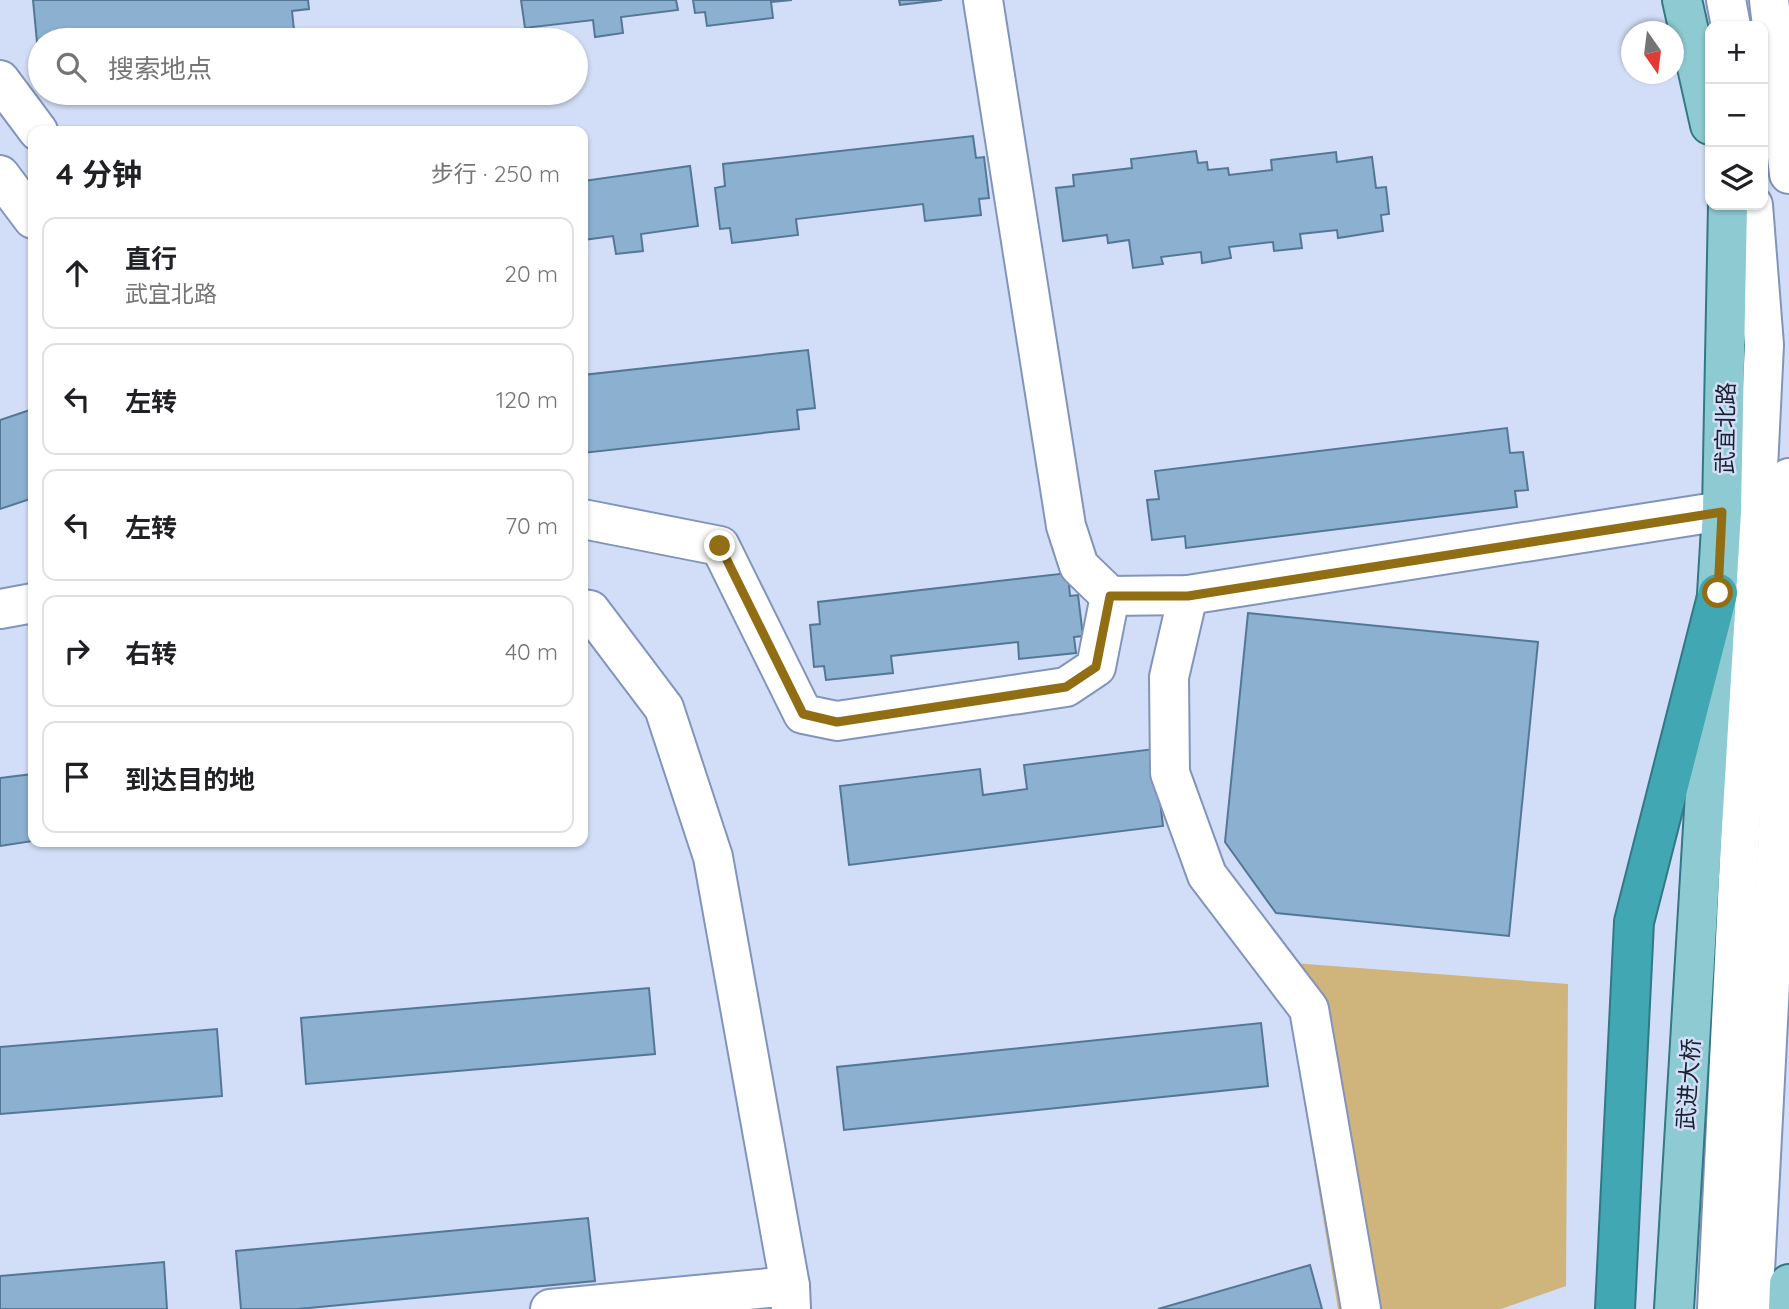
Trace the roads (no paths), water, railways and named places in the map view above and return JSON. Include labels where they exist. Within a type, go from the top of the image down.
[{"type":"highway","points":[[1615,1309],[1634,922],[1718,593]]},
{"type":"main road","points":[[1682,0],[1705,103]]},
{"type":"main road","name":"武宜北路","points":[[1703,860],[1722,512],[1728,210]]},
{"type":"main road","name":"武进大桥","points":[[1674,1309],[1703,860]]},
{"type":"main road","points":[[1787,1309],[1789,1284]]},
{"type":"lane","points":[[983,0],[1066,526],[1079,566],[1110,596],[1188,596],[1722,512]]},
{"type":"lane","points":[[1710,0],[1712,21]]},
{"type":"lane","points":[[1726,0],[1730,21]]},
{"type":"lane","points":[[1769,0],[1789,174]]},
{"type":"lane","points":[[0,80],[34,126]]},
{"type":"lane","points":[[0,175],[28,212]]},
{"type":"lane","points":[[1717,1309],[1764,345],[1753,210]]},
{"type":"lane","points":[[1753,1309],[1778,830],[1789,478]]},
{"type":"lane","points":[[588,520],[720,546],[803,714],[837,722],[1066,687],[1096,667],[1110,596]]},
{"type":"lane","points":[[1188,596],[1169,677],[1170,773],[1207,875],[1309,1009],[1361,1309]]},
{"type":"lane","points":[[0,609],[28,604]]},
{"type":"lane","points":[[550,1309],[791,1298],[713,857],[664,708],[588,610]]}]
